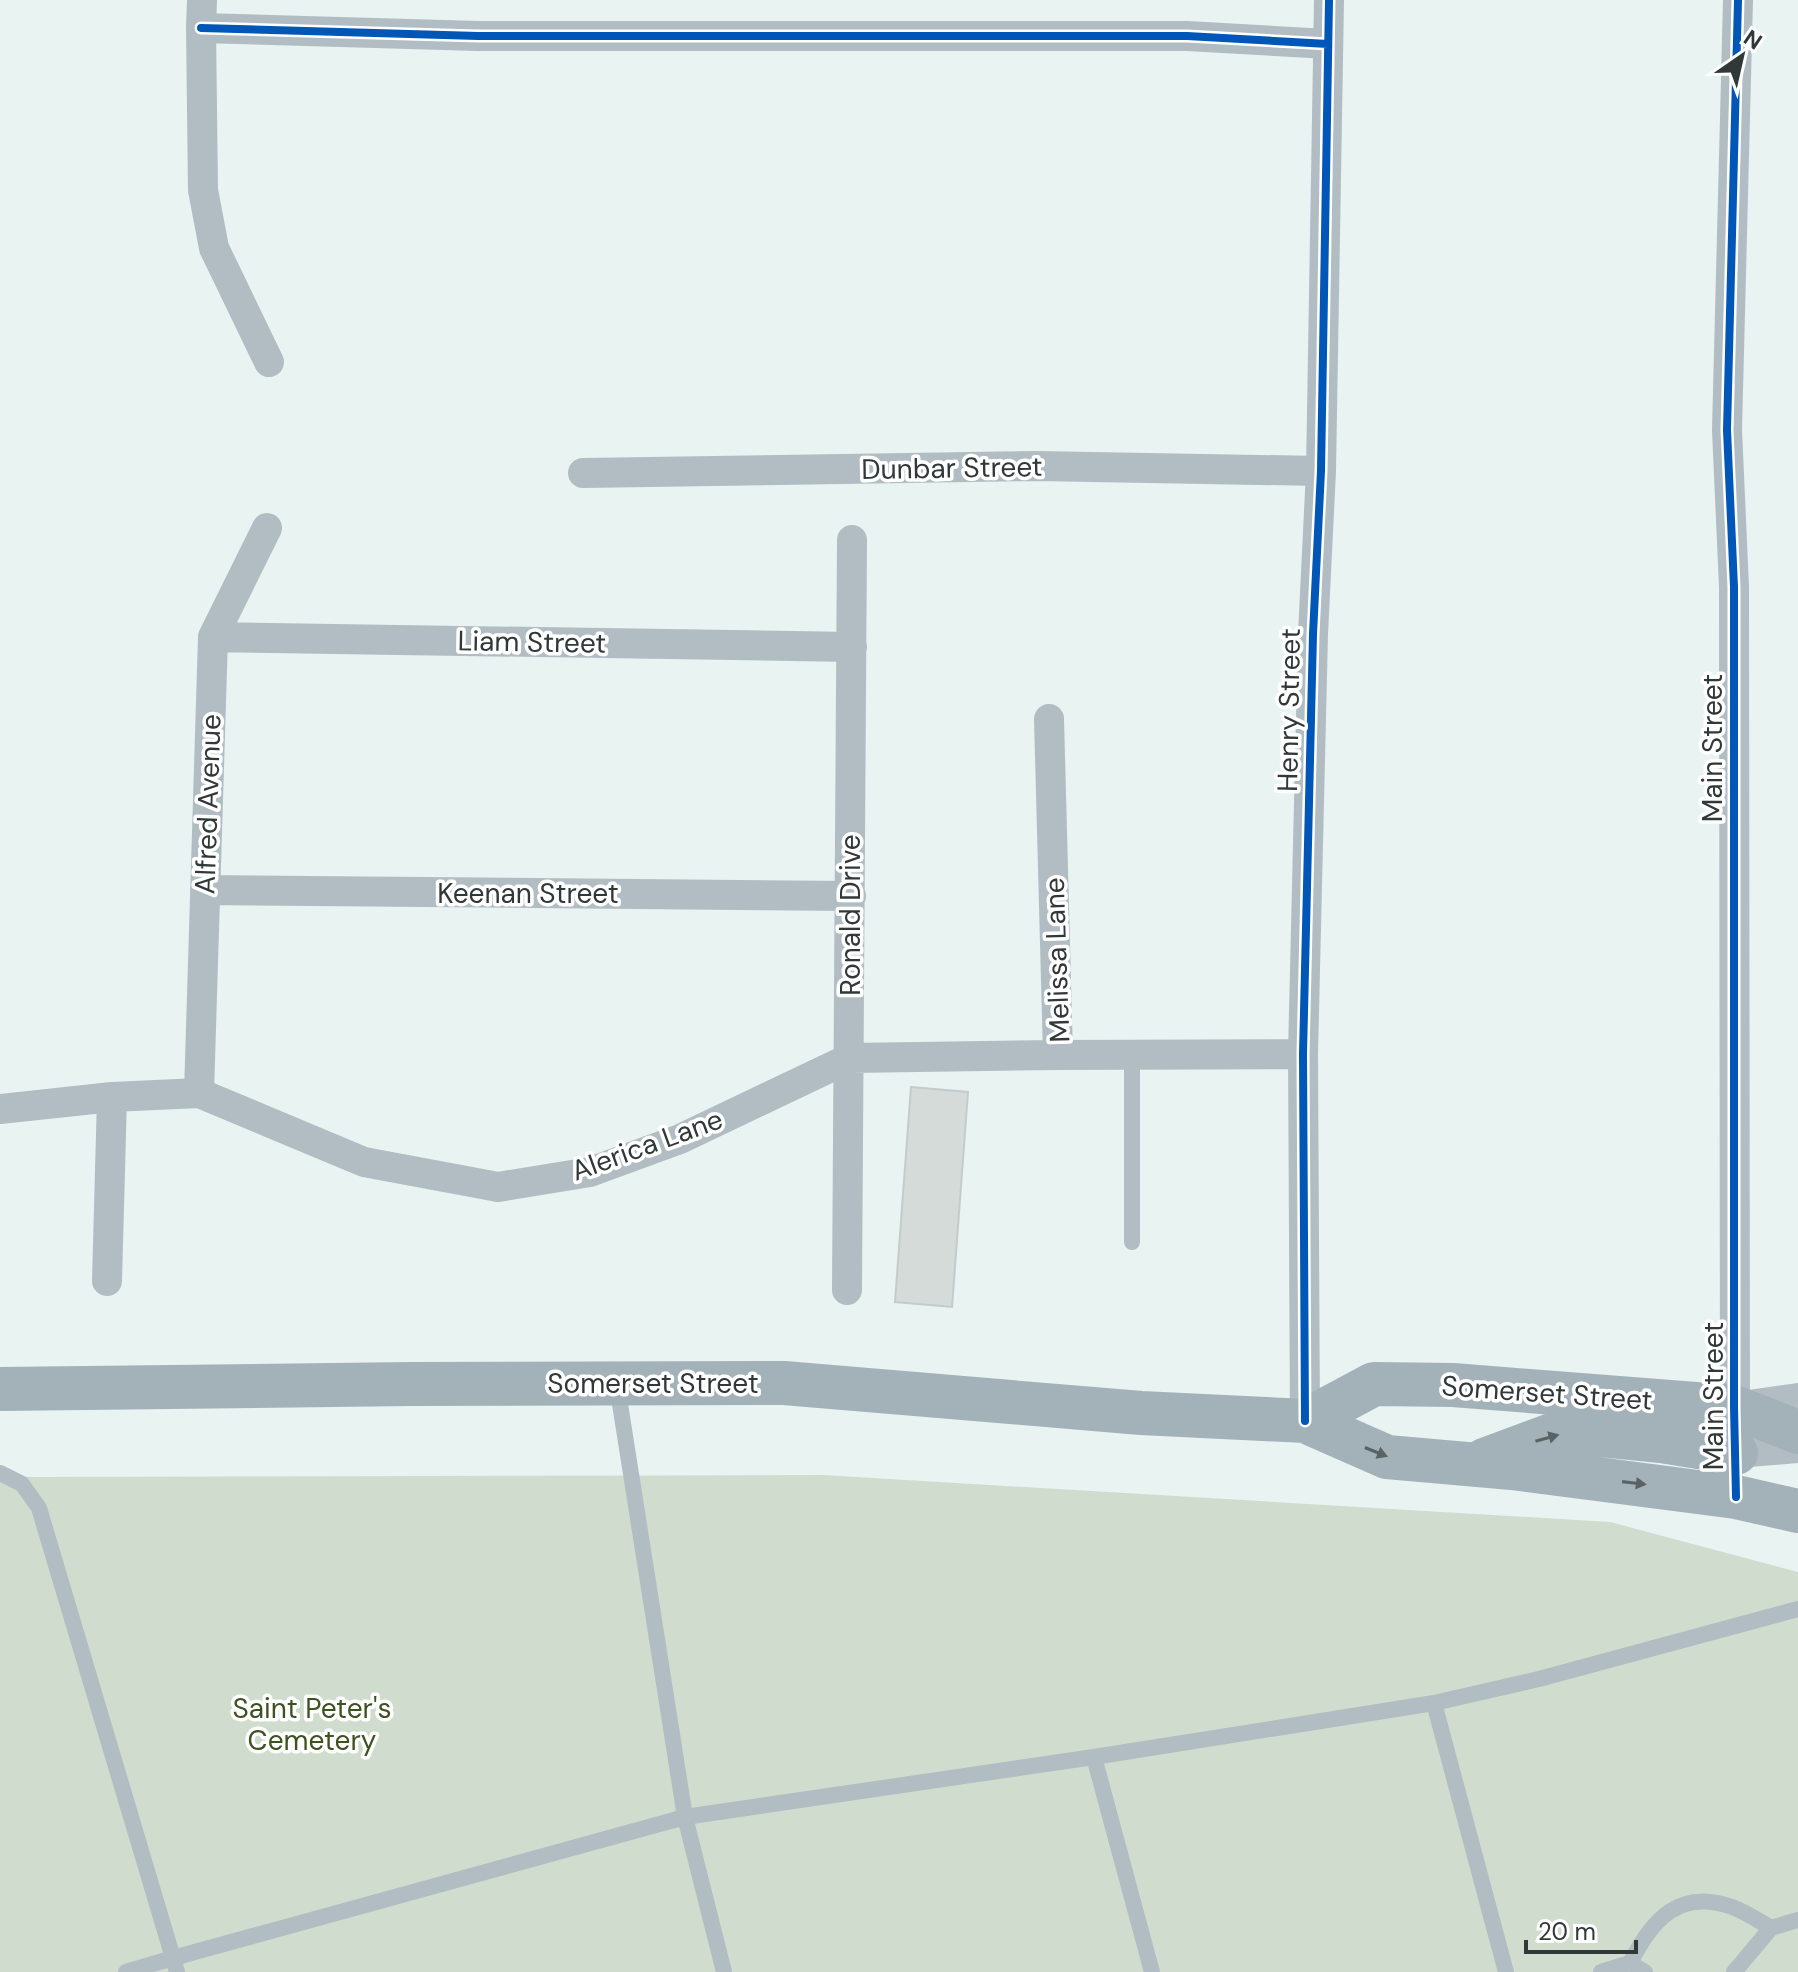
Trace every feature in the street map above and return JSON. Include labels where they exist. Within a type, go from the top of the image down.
[{"type":"main road","name":"Somerset Street","points":[[0,1389],[784,1383],[1141,1413],[1305,1421],[1387,1457],[1474,1464],[1736,1497],[1798,1511]]},
{"type":"main road","name":"Somerset Street","points":[[1305,1421],[1374,1384],[1453,1385],[1734,1407]]},
{"type":"main road","points":[[1734,1407],[1798,1432]]},
{"type":"main road","points":[[1474,1464],[1554,1434],[1661,1441],[1736,1453]]},
{"type":"street","name":"Henry Street","points":[[1305,1421],[1303,1054],[1313,634],[1321,471],[1329,0]]},
{"type":"street","name":"Main Street","points":[[1736,1497],[1734,587],[1727,430],[1738,0]]},
{"type":"street","points":[[269,362],[214,248],[203,190],[201,14],[478,36],[1187,36],[1328,44]]},
{"type":"street","name":"Dunbar Street","points":[[583,473],[1037,466],[1321,471]]},
{"type":"street","name":"Alfred Avenue","points":[[199,1093],[213,637],[267,528]]},
{"type":"street","name":"Ronald Drive","points":[[847,1290],[852,540]]},
{"type":"street","name":"Liam Street","points":[[213,637],[852,647]]},
{"type":"street","name":"Melissa Lane","points":[[1049,719],[1058,1055],[1303,1054]]},
{"type":"street","name":"Keenan Street","points":[[205,890],[851,896]]},
{"type":"street","name":"Alerica Lane","points":[[0,1109],[112,1097],[199,1093],[364,1162],[498,1187],[590,1172],[680,1139],[850,1058],[1058,1055]]},
{"type":"street","points":[[107,1281],[112,1097]]},
{"type":"street","name":"Somerset Street","points":[[1734,1407],[1798,1398]]},
{"type":"street","points":[[1736,1453],[1798,1448]]},
{"type":"lane","points":[[1132,1054],[1132,1242]]},
{"type":"lane","points":[[616,1383],[685,1817],[724,1972]]},
{"type":"lane","points":[[0,1473],[22,1484],[39,1508],[175,1965]]},
{"type":"lane","points":[[126,1972],[175,1965],[685,1817],[1434,1703],[1539,1679],[1798,1609]]},
{"type":"lane","points":[[1434,1703],[1506,1972]]},
{"type":"lane","points":[[1094,1757],[1152,1972]]},
{"type":"lane","points":[[1601,1972],[1630,1963],[1643,1936],[1665,1913],[1692,1901],[1734,1908],[1771,1928]]},
{"type":"lane","points":[[1734,1972],[1771,1928],[1798,1920]]},
{"type":"lane","points":[[1630,1963],[1645,1972]]},
{"type":"green space","name":"Saint Peter's Cemetery","points":[[823,1475],[1610,1522],[1798,1572],[1798,1972],[0,1972],[0,1477]]},
{"type":"building","points":[[911,1087],[968,1092],[952,1307],[895,1302]]},
{"type":"cycle path","points":[[1305,1421],[1303,1054],[1313,634],[1321,471],[1329,0]]},
{"type":"cycle path","points":[[1736,1497],[1734,587],[1727,430],[1738,0]]},
{"type":"cycle path","points":[[201,28],[478,36],[1187,36],[1328,44]]}]
